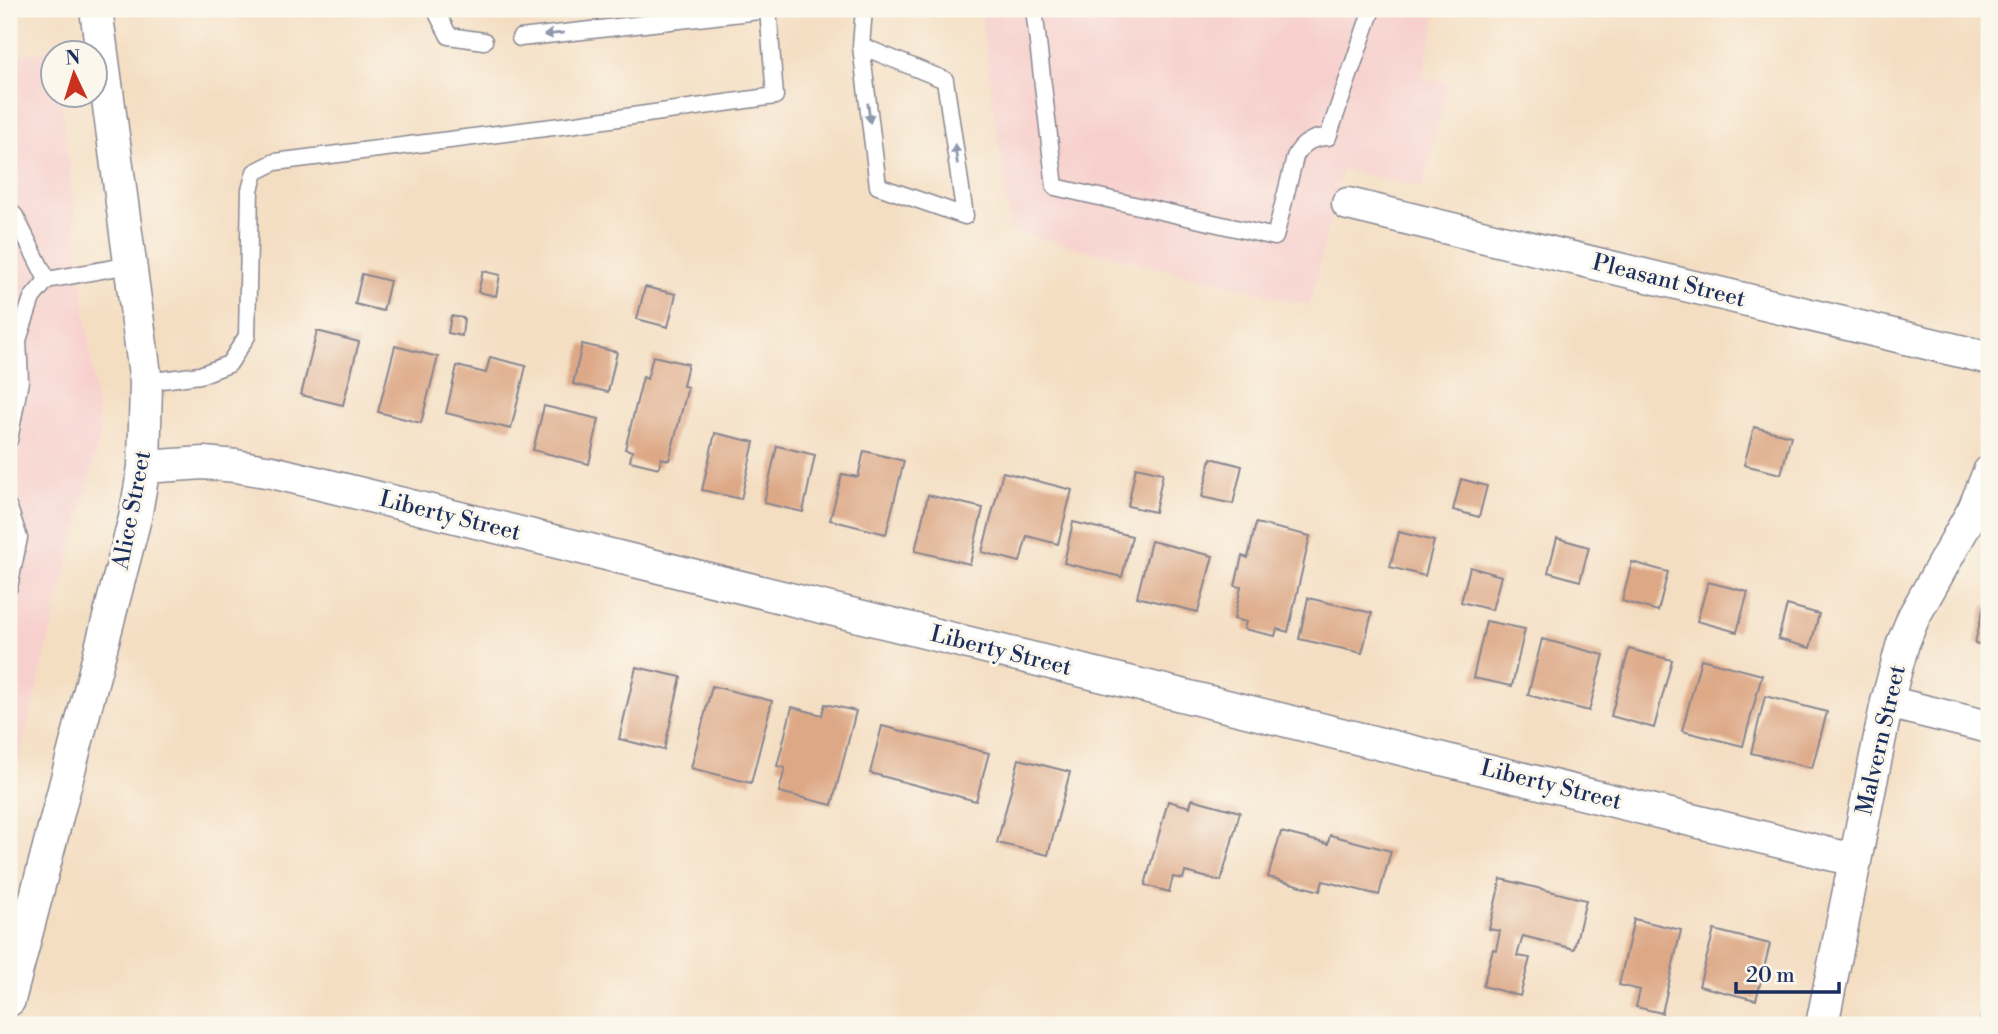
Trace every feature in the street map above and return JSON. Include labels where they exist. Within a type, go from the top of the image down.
[{"type":"street","name":"Alice Street","points":[[9,1000],[135,518],[144,467],[146,382],[96,9]]},
{"type":"street","name":"Pleasant Street","points":[[1348,204],[1989,358]]},
{"type":"street","name":"Liberty Street","points":[[144,467],[204,463],[272,472],[1854,860]]},
{"type":"street","name":"Malvern Street","points":[[1822,1025],[1887,702],[1903,643],[1914,616],[1975,509],[1989,472]]},
{"type":"street","points":[[1887,702],[1989,727]]},
{"type":"lane","points":[[437,9],[449,36],[484,41]]},
{"type":"lane","points":[[146,382],[200,376],[229,364],[247,336],[250,190],[256,172],[275,162],[775,96],[768,9],[520,37]]},
{"type":"lane","points":[[861,46],[945,80],[965,216],[878,186],[861,46],[864,9]]},
{"type":"lane","points":[[1034,9],[1055,187],[1275,237],[1299,147],[1318,137],[1328,137],[1372,9]]},
{"type":"lane","points":[[9,210],[15,216],[47,280]]},
{"type":"lane","points":[[9,440],[20,381],[18,340],[32,298],[47,280],[130,265]]},
{"type":"lane","points":[[9,508],[19,538],[9,587]]},
{"type":"shaded area","points":[[980,9],[1438,9],[1422,77],[1448,83],[1423,188],[1342,169],[1310,305],[1011,231]]},
{"type":"shaded area","points":[[38,52],[38,108],[62,108],[100,437],[10,795],[9,56]]},
{"type":"building","points":[[483,271],[500,275],[496,296],[478,292]]},
{"type":"building","points":[[362,274],[390,281],[383,311],[355,304]]},
{"type":"building","points":[[645,287],[676,294],[668,327],[637,319]]},
{"type":"building","points":[[451,316],[464,318],[462,336],[448,333]]},
{"type":"building","points":[[317,331],[359,342],[343,405],[301,395]]},
{"type":"building","points":[[582,344],[617,352],[608,392],[573,384]]},
{"type":"building","points":[[395,346],[438,357],[421,423],[378,412]]},
{"type":"building","points":[[653,356],[688,364],[683,386],[688,387],[669,460],[661,458],[659,468],[630,461],[632,451],[625,449],[643,377],[647,379]]},
{"type":"building","points":[[490,357],[526,366],[511,429],[446,413],[457,366],[486,373]]},
{"type":"building","points":[[544,406],[599,419],[589,464],[533,450]]},
{"type":"building","points":[[1754,427],[1791,436],[1781,474],[1744,465]]},
{"type":"building","points":[[715,433],[754,442],[741,499],[702,490]]},
{"type":"building","points":[[777,446],[815,455],[803,512],[764,503]]},
{"type":"building","points":[[864,451],[904,461],[886,534],[830,520],[842,474],[858,477]]},
{"type":"building","points":[[1211,458],[1242,466],[1233,504],[1202,497]]},
{"type":"building","points":[[1136,467],[1163,473],[1155,512],[1128,506]]},
{"type":"building","points":[[1003,472],[1072,490],[1058,544],[1027,536],[1020,562],[982,552]]},
{"type":"building","points":[[1461,479],[1487,486],[1479,517],[1453,510]]},
{"type":"building","points":[[928,495],[983,508],[970,564],[915,551]]},
{"type":"building","points":[[1073,522],[1132,536],[1122,577],[1064,563]]},
{"type":"building","points":[[1256,523],[1310,536],[1288,632],[1277,629],[1275,636],[1244,629],[1246,622],[1234,619],[1241,587],[1235,586],[1242,556],[1248,558]]},
{"type":"building","points":[[1399,532],[1434,541],[1425,576],[1390,567]]},
{"type":"building","points":[[1557,538],[1589,547],[1580,581],[1548,572]]},
{"type":"building","points":[[1151,541],[1213,556],[1198,612],[1137,597]]},
{"type":"building","points":[[1632,562],[1668,572],[1658,611],[1622,601]]},
{"type":"building","points":[[1470,567],[1501,576],[1492,610],[1461,602]]},
{"type":"building","points":[[1708,582],[1748,592],[1737,632],[1697,621]]},
{"type":"building","points":[[1308,598],[1372,613],[1362,653],[1299,639]]},
{"type":"building","points":[[1787,605],[1819,614],[1810,648],[1778,639]]},
{"type":"building","points":[[1984,605],[1989,606],[1989,647],[1975,643]]},
{"type":"building","points":[[1486,621],[1525,629],[1512,686],[1473,678]]},
{"type":"building","points":[[1542,639],[1604,655],[1589,711],[1528,695]]},
{"type":"building","points":[[1629,649],[1672,660],[1654,728],[1611,716]]},
{"type":"building","points":[[1701,659],[1762,675],[1743,746],[1682,731]]},
{"type":"building","points":[[636,667],[681,677],[664,750],[619,739]]},
{"type":"building","points":[[712,686],[772,701],[751,783],[691,768]]},
{"type":"building","points":[[1765,696],[1827,712],[1812,768],[1751,753]]},
{"type":"building","points":[[825,704],[856,711],[832,805],[779,792],[785,768],[777,766],[792,707],[822,715]]},
{"type":"building","points":[[882,726],[989,753],[976,801],[870,773]]},
{"type":"building","points":[[1019,759],[1070,772],[1048,855],[997,843]]},
{"type":"building","points":[[1192,799],[1240,812],[1221,881],[1185,872],[1183,879],[1173,877],[1169,892],[1145,885],[1168,801],[1190,807]]},
{"type":"building","points":[[1281,832],[1328,844],[1330,835],[1391,851],[1379,895],[1323,881],[1320,891],[1268,877]]},
{"type":"building","points":[[1501,879],[1586,900],[1574,949],[1523,936],[1517,956],[1530,958],[1520,996],[1483,986],[1500,931],[1489,929]]},
{"type":"building","points":[[1634,919],[1681,930],[1662,1013],[1636,1007],[1640,990],[1619,985]]},
{"type":"building","points":[[1714,930],[1770,944],[1756,1000],[1699,986]]},
{"type":"building","points":[[1988,987],[1989,1025],[1979,1025]]}]
